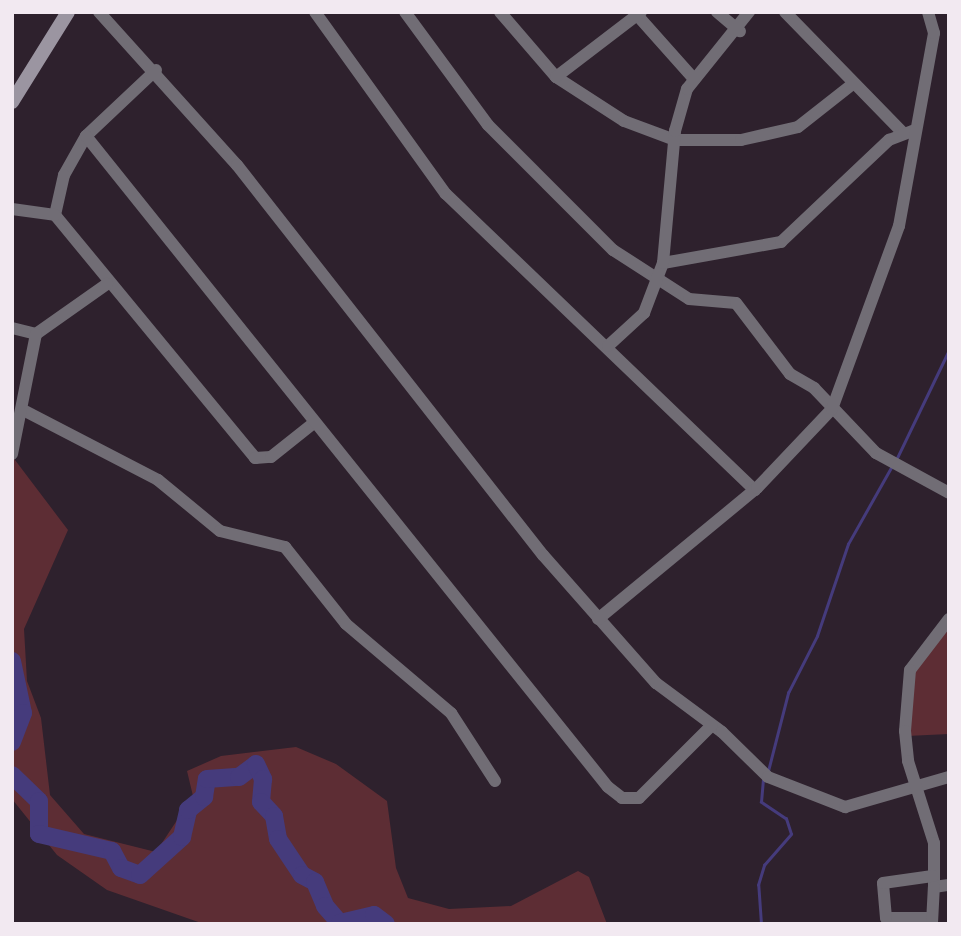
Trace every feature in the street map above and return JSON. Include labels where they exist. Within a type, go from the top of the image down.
[{"type":"street","points":[[12,102],[68,12]]},
{"type":"street","points":[[99,12],[156,70],[597,619],[656,683],[712,724],[766,775],[845,807],[949,777]]},
{"type":"street","points":[[315,12],[446,194],[608,346],[755,490]]},
{"type":"street","points":[[405,12],[488,125],[613,250],[657,284],[689,299],[736,303],[790,374],[893,466],[949,494]]},
{"type":"street","points":[[717,12],[740,31]]},
{"type":"street","points":[[608,346],[644,313],[657,284],[663,264],[675,139],[694,79],[740,31],[749,12]]},
{"type":"street","points":[[785,12],[854,83],[907,132]]},
{"type":"street","points":[[597,619],[755,490],[832,409],[899,226],[907,132],[934,33],[928,12]]},
{"type":"street","points":[[505,14],[556,77],[624,121],[675,139],[741,140],[798,127],[854,83]]},
{"type":"street","points":[[556,77],[639,14],[694,79]]},
{"type":"street","points":[[55,215],[64,175],[86,136],[156,70]]},
{"type":"street","points":[[663,264],[781,242],[907,132]]},
{"type":"street","points":[[86,136],[622,798],[639,798],[712,724]]},
{"type":"street","points":[[12,209],[55,215],[107,284],[255,458],[271,457],[315,422]]},
{"type":"street","points":[[12,454],[25,411],[36,334],[107,284]]},
{"type":"street","points":[[12,328],[36,334]]},
{"type":"street","points":[[25,411],[158,480],[220,531],[285,547],[346,624],[451,713],[495,780]]},
{"type":"street","points":[[949,619],[910,670],[906,752],[934,843],[933,881],[931,921],[886,918],[883,883],[933,881],[949,885]]},
{"type":"shaded area","points":[[12,456],[68,530],[24,629],[27,681],[41,718],[50,795],[84,834],[156,852],[193,796],[187,771],[221,756],[296,747],[336,764],[387,801],[396,868],[408,898],[449,909],[511,906],[578,871],[589,877],[607,924],[204,924],[107,890],[57,855],[12,799]]},
{"type":"shaded area","points":[[949,622],[949,734],[907,736],[912,672]]},
{"type":"waterway","points":[[896,460],[949,350]]},
{"type":"waterway","points":[[768,771],[788,693],[817,636],[848,544],[892,466]]},
{"type":"waterway","points":[[12,661],[23,713],[12,742]]},
{"type":"waterway","points":[[12,775],[39,801],[39,834],[112,851],[121,868],[140,875],[182,837],[188,810],[204,797],[207,779],[239,777],[256,764],[263,779],[261,802],[274,816],[278,839],[302,875],[315,882],[325,906],[340,923],[374,915],[386,924]]},
{"type":"waterway","points":[[761,924],[758,885],[764,865],[791,834],[786,819],[761,802],[763,780]]}]
